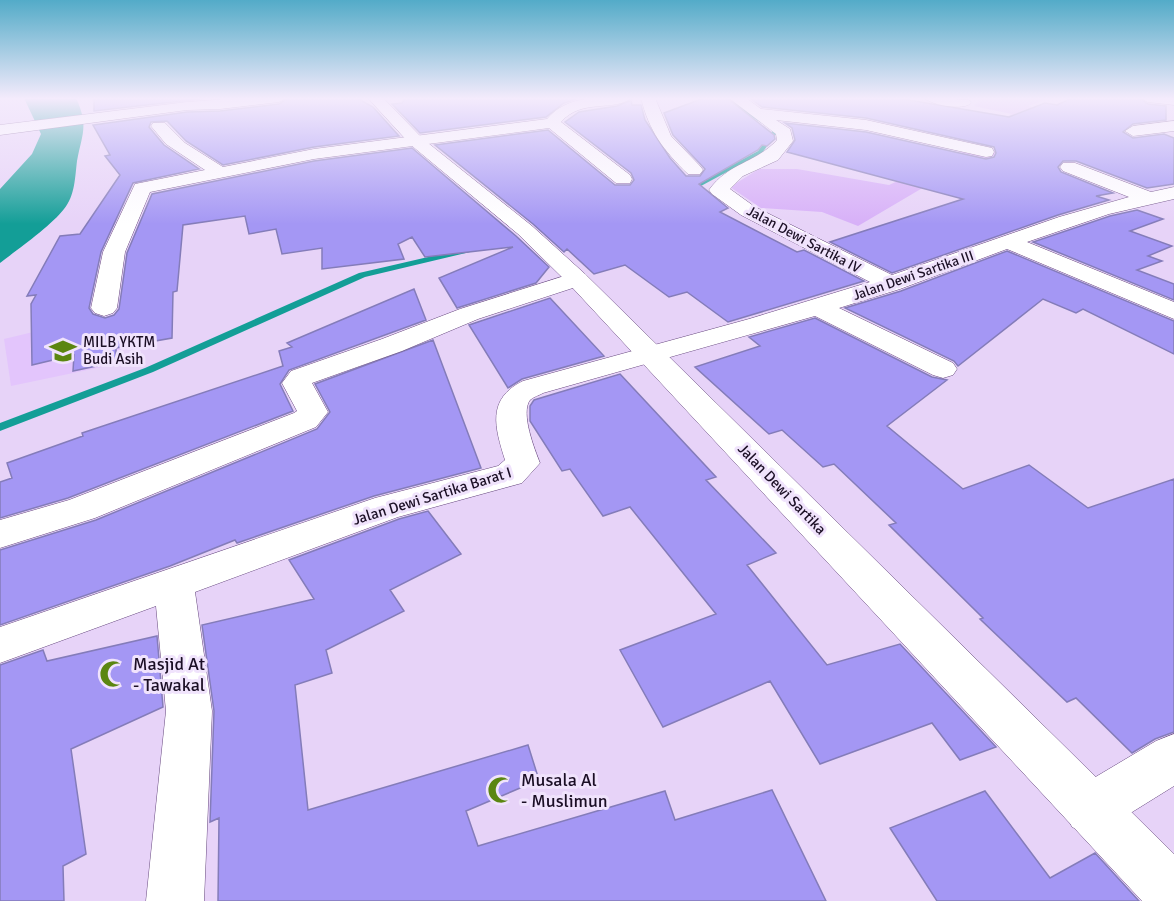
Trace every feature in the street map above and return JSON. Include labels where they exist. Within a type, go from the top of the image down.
[{"type":"street","points":[[170,140],[207,161],[220,173]]},
{"type":"street","points":[[104,308],[114,252],[139,189],[314,154],[423,140]]},
{"type":"street","points":[[574,140],[623,179]]},
{"type":"street","points":[[663,140],[694,170]]},
{"type":"street","name":"Jalan Dewi Sartika IV","points":[[785,140],[772,156],[737,172],[719,190],[748,211],[891,284]]},
{"type":"street","points":[[933,140],[986,152]]},
{"type":"street","name":"Jalan Dewi Sartika","points":[[416,141],[525,230],[651,353],[1174,894]]},
{"type":"street","points":[[1068,166],[1149,198]]},
{"type":"street","name":"Jalan Dewi Sartika III","points":[[651,353],[816,308],[891,284],[1069,220],[1174,193]]},
{"type":"street","points":[[1009,242],[1174,311]]},
{"type":"street","points":[[0,534],[82,509],[305,420],[313,412],[297,383],[301,377],[392,345],[469,314],[567,270]]},
{"type":"street","points":[[816,308],[943,369]]},
{"type":"street","name":"Jalan Dewi Sartika Barat I","points":[[0,645],[388,507],[510,475],[523,463],[512,428],[516,398],[533,387],[651,353]]},
{"type":"street","points":[[174,584],[189,711],[175,901]]},
{"type":"street","points":[[1090,809],[1174,758]]},
{"type":"shaded area","points":[[38,140],[81,140],[74,186],[68,204],[43,230],[0,263],[0,189],[32,154]]},
{"type":"shaded area","points":[[1015,140],[1118,140],[1135,149],[953,170],[858,226],[822,212],[761,208],[730,187],[759,169],[797,169],[889,185],[962,152],[986,156]]},
{"type":"shaded area","name":"MILB YKTM Budi Asih","points":[[120,317],[121,363],[11,386],[4,339],[54,327]]},
{"type":"building","points":[[102,140],[160,140],[199,169],[133,183],[101,252],[89,308],[93,314],[105,318],[114,315],[119,309],[127,253],[152,194],[314,161],[412,148],[549,267],[536,283],[457,308],[439,278],[513,247],[425,257],[412,237],[398,244],[404,259],[322,269],[322,248],[282,254],[276,229],[249,234],[245,216],[183,225],[177,291],[173,292],[172,338],[116,348],[116,362],[73,371],[74,355],[32,365],[31,304],[36,295],[27,296],[60,236],[80,234],[120,175],[105,156],[110,155]]},
{"type":"building","points":[[368,140],[314,147],[223,165],[186,141]]},
{"type":"building","points":[[472,140],[560,140],[615,185],[630,185],[634,180],[631,173],[588,140],[658,140],[686,176],[700,176],[705,169],[678,140],[774,140],[699,184],[728,208],[720,212],[797,252],[804,250],[864,281],[728,322],[687,292],[669,297],[625,265],[594,274],[567,249],[564,252],[435,145]]},
{"type":"building","points":[[795,140],[902,140],[986,159],[994,157],[996,153],[994,147],[963,140],[1174,140],[1174,184],[1147,188],[1076,161],[1063,161],[1058,167],[1061,172],[1113,193],[1096,196],[1109,200],[1058,215],[892,273],[830,242],[963,199],[787,152]]},
{"type":"building","points":[[1137,210],[1163,219],[1130,231],[1172,246],[1148,256],[1162,261],[1137,270],[1174,284],[1174,300],[1033,242],[1110,216]]},
{"type":"building","points":[[1007,251],[1174,321],[1174,354],[1083,309],[1076,313],[1043,299],[958,366],[954,361],[845,308],[901,291]]},
{"type":"building","points":[[414,289],[426,320],[289,370],[280,384],[293,411],[68,498],[0,518],[0,482],[12,478],[7,463],[83,436],[82,433],[283,366],[279,351],[292,347],[287,343]]},
{"type":"building","points":[[550,298],[604,356],[522,379],[508,388],[469,325]]},
{"type":"building","points":[[815,318],[932,377],[947,380],[887,426],[963,489],[1029,465],[1088,508],[1174,479],[1174,732],[1155,739],[1132,753],[1076,698],[1067,702],[980,619],[983,618],[889,525],[896,523],[834,464],[823,467],[782,430],[769,434],[695,367],[760,346],[749,337]]},
{"type":"building","points":[[433,340],[481,468],[374,496],[237,543],[235,540],[170,566],[0,625],[0,550],[96,520],[317,429],[330,412],[315,384]]},
{"type":"building","points":[[620,374],[716,477],[706,480],[776,553],[747,565],[827,665],[900,644],[996,747],[960,760],[932,723],[820,764],[770,681],[663,727],[620,650],[716,614],[630,507],[603,516],[570,469],[562,471],[530,421],[530,406],[534,400]]},
{"type":"building","points":[[428,511],[461,554],[390,590],[404,611],[326,650],[332,673],[295,685],[308,810],[528,745],[539,780],[466,811],[478,846],[665,791],[675,820],[772,790],[826,901],[218,901],[219,818],[210,822],[214,711],[202,625],[314,599],[289,560],[399,519]]},
{"type":"building","points":[[157,636],[163,707],[71,749],[86,854],[63,866],[64,901],[0,901],[0,665],[43,650],[47,661]]},
{"type":"building","points":[[985,791],[1050,878],[1095,853],[1139,901],[937,901],[890,828]]},
{"type":"waterway","points":[[686,192],[760,152],[769,140]]},
{"type":"waterway","points":[[0,427],[149,370],[362,275],[467,250]]},
{"type":"place","name":"MILB YKTM Budi Asih","points":[[63,351]]},
{"type":"place","name":"Masjid At - Tawakal","points":[[113,674]]},
{"type":"place","name":"Musala Al - Muslimun","points":[[501,790]]}]
